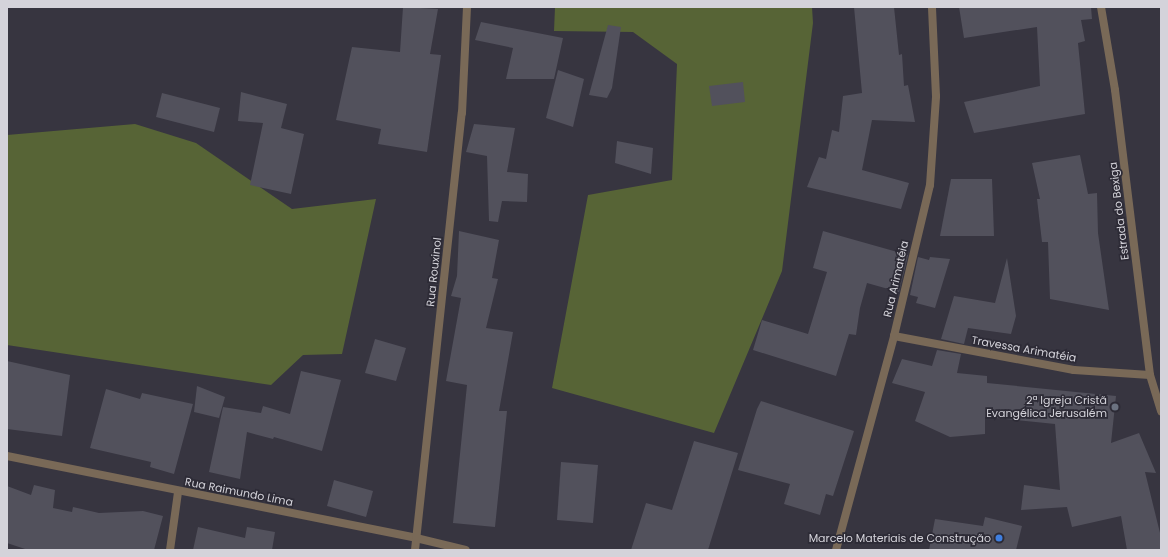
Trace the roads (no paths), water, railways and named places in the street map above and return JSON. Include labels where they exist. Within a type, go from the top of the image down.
[{"type":"street","name":"Rua Rouxinol","points":[[415,550],[462,113],[467,7]]},
{"type":"street","name":"Rua Arimatéia","points":[[836,550],[894,336],[930,185],[936,96],[932,7]]},
{"type":"street","name":"Estrada do Bexiga","points":[[1101,7],[1116,90],[1150,375],[1161,411]]},
{"type":"street","name":"Travessa Arimatéia","points":[[894,336],[1074,370],[1150,375]]},
{"type":"street","name":"Rua Raimundo Lima","points":[[7,456],[178,492],[416,538],[466,550]]},
{"type":"street","points":[[170,550],[178,492]]},
{"type":"place","name":"2ª Igreja Cristã Evangélica Jerusalém","points":[[1115,407]]},
{"type":"place","name":"Marcelo Materiais de Construção","points":[[999,538]]}]
